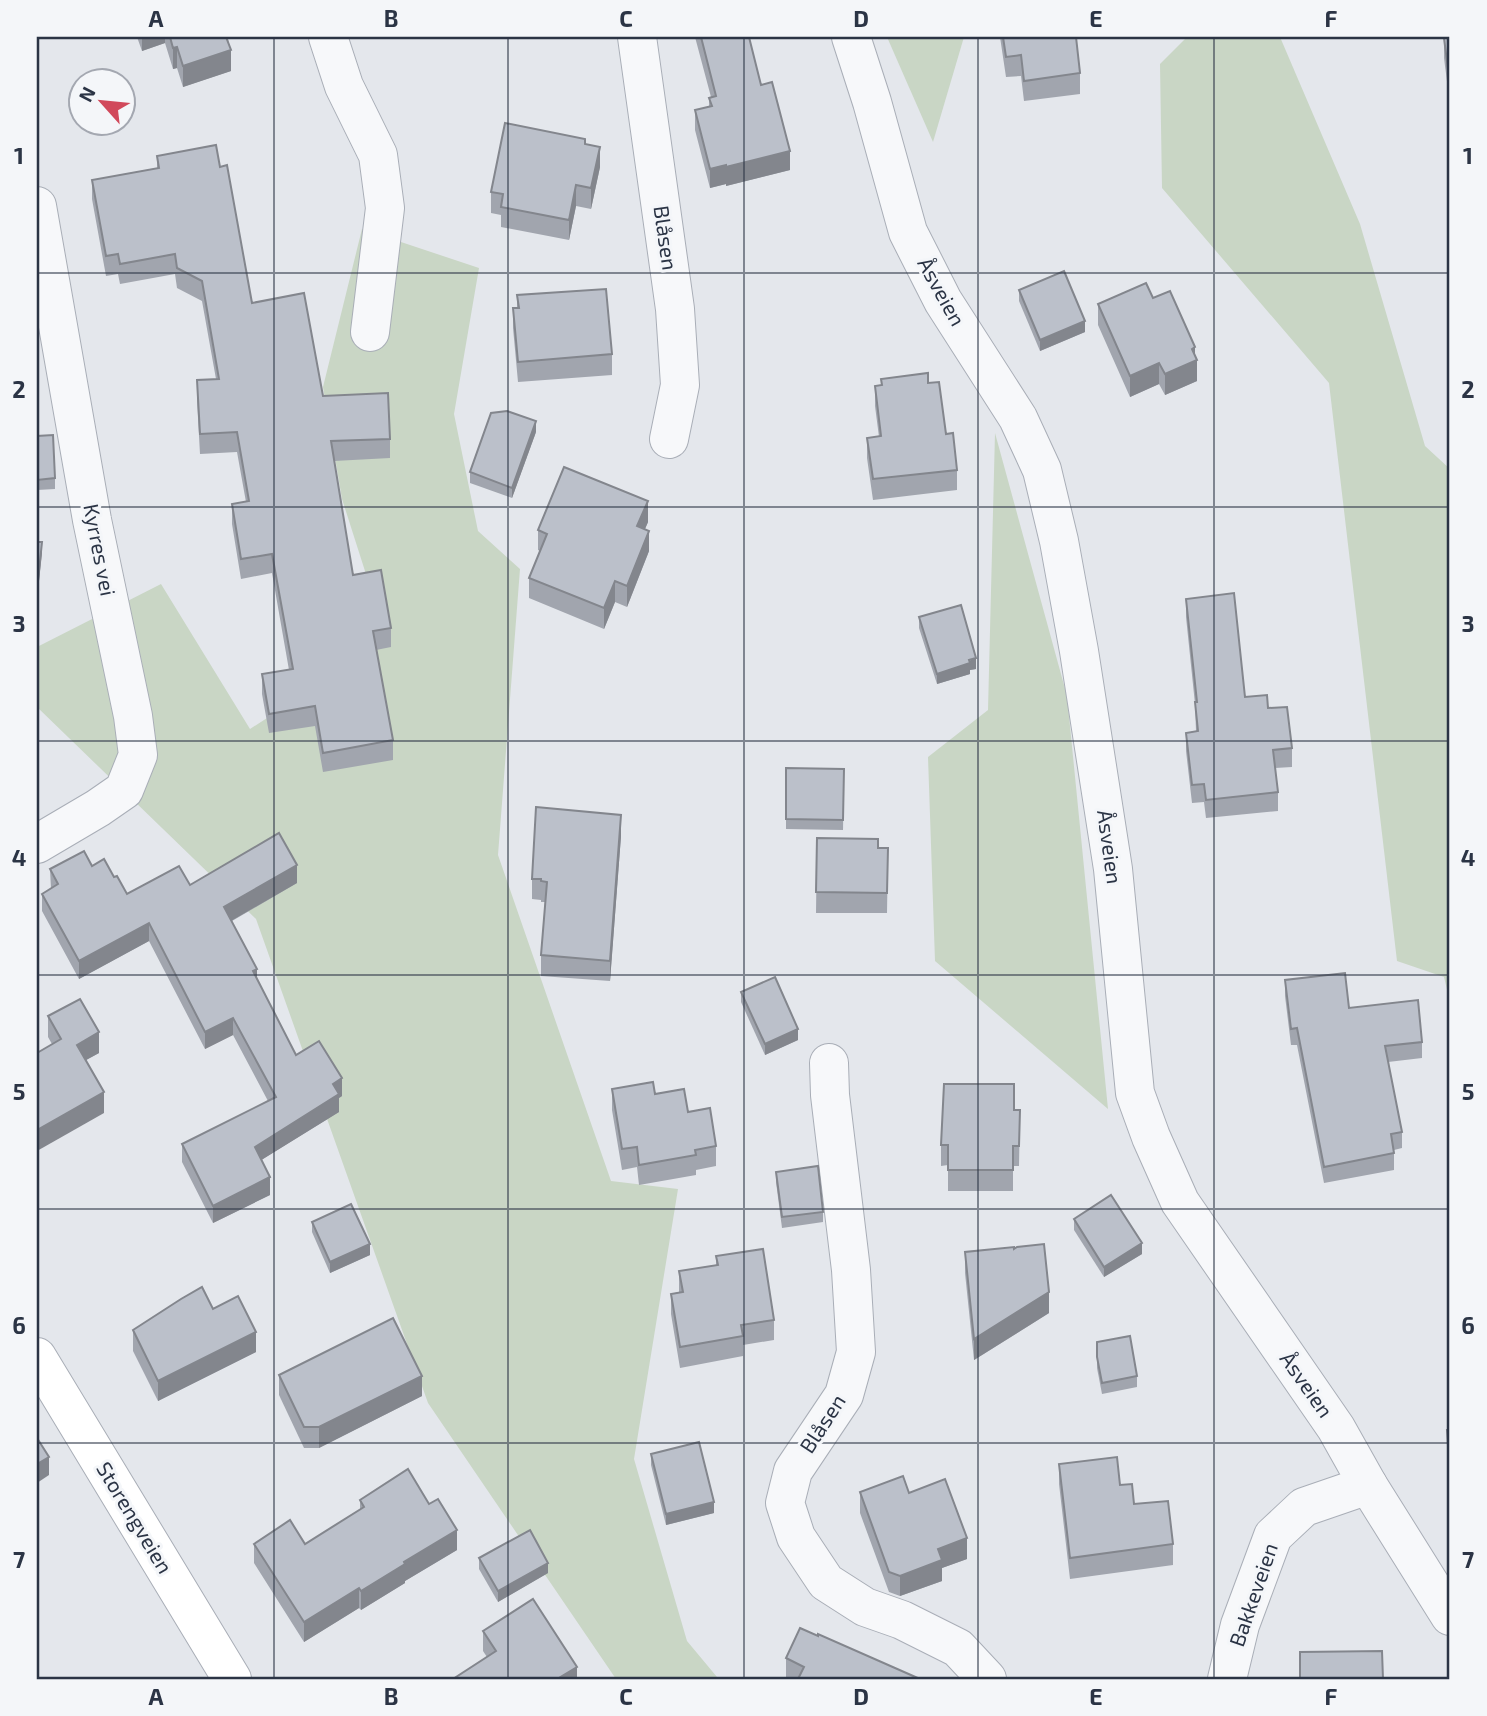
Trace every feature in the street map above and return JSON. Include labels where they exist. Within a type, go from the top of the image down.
[{"type":"main road","name":"Storengveien","points":[[37,1357],[232,1679]]},
{"type":"street","points":[[328,37],[344,86],[378,155],[385,208],[370,332]]},
{"type":"street","name":"Blåsen","points":[[637,37],[675,309],[680,385],[669,439]]},
{"type":"street","name":"Åsveien","points":[[851,37],[908,232],[943,301],[1018,418],[1042,470],[1077,637],[1113,869],[1135,1093],[1151,1137],[1180,1202],[1336,1428],[1368,1485],[1450,1616]]},
{"type":"street","name":"Kyrres vei","points":[[37,206],[92,520],[133,716],[138,755],[124,790],[37,844]]},
{"type":"street","name":"Blåsen","points":[[829,1063],[830,1095],[851,1269],[856,1352],[844,1395],[793,1471],[785,1503],[796,1537],[826,1581],[865,1607],[902,1620],[958,1648],[987,1679]]},
{"type":"street","name":"Bakkeveien","points":[[1227,1679],[1240,1625],[1273,1536],[1304,1507],[1368,1485]]},
{"type":"green space","points":[[887,37],[964,37],[933,142]]},
{"type":"green space","points":[[1187,37],[1280,37],[1360,224],[1425,446],[1450,469],[1450,1002],[1444,977],[1397,961],[1329,383],[1162,188],[1160,64]]},
{"type":"green space","points":[[362,229],[479,268],[454,414],[478,531],[520,569],[498,855],[611,1181],[678,1189],[634,1459],[687,1641],[717,1677],[712,1679],[616,1679],[428,1403],[256,919],[37,707],[37,647],[161,584],[250,729],[387,640],[342,499],[323,387]]},
{"type":"green space","points":[[995,433],[1067,696],[1108,1109],[935,961],[928,757],[988,710]]},
{"type":"building","points":[[170,37],[226,37],[231,50],[183,66],[177,47],[173,48]]},
{"type":"building","points":[[701,37],[749,37],[761,85],[772,82],[790,151],[710,169],[695,110],[712,106],[709,98],[716,96]]},
{"type":"building","points":[[1003,37],[1076,37],[1080,73],[1024,81],[1021,55],[1006,57]]},
{"type":"building","points":[[1450,37],[1450,85],[1444,38]]},
{"type":"building","points":[[505,123],[585,139],[585,144],[600,147],[591,188],[576,185],[569,220],[501,207],[503,194],[491,192]]},
{"type":"building","points":[[216,145],[220,167],[227,165],[252,303],[304,293],[323,396],[388,393],[390,439],[331,441],[353,575],[381,570],[391,628],[373,631],[393,740],[323,753],[315,706],[269,714],[262,674],[293,669],[272,554],[241,559],[232,504],[249,501],[237,432],[200,434],[197,380],[219,379],[202,281],[177,268],[175,254],[120,264],[118,254],[106,256],[92,180],[159,168],[157,156]]},
{"type":"building","points":[[1064,271],[1085,321],[1040,340],[1019,290]]},
{"type":"building","points":[[1146,283],[1153,298],[1170,291],[1195,347],[1192,349],[1197,360],[1165,374],[1159,363],[1130,376],[1098,304]]},
{"type":"building","points":[[606,289],[612,354],[518,362],[513,308],[519,308],[517,295]]},
{"type":"building","points":[[928,373],[928,383],[939,382],[946,434],[953,433],[957,470],[873,479],[867,438],[881,436],[875,386],[882,385],[881,379]]},
{"type":"building","points":[[507,411],[536,421],[512,488],[470,472],[491,413]]},
{"type":"building","points":[[53,435],[55,478],[37,480],[37,436]]},
{"type":"building","points":[[564,467],[648,501],[637,526],[649,531],[627,586],[615,581],[604,608],[529,578],[547,534],[538,530]]},
{"type":"building","points":[[37,542],[42,542],[37,590]]},
{"type":"building","points":[[1234,593],[1245,697],[1267,695],[1268,708],[1287,707],[1292,748],[1273,750],[1278,792],[1206,800],[1204,784],[1192,785],[1186,733],[1198,731],[1186,599]]},
{"type":"building","points":[[961,605],[976,658],[969,660],[970,663],[937,674],[919,617]]},
{"type":"building","points":[[786,768],[844,769],[843,820],[786,819]]},
{"type":"building","points":[[536,807],[621,815],[610,961],[541,955],[547,882],[532,879]]},
{"type":"building","points":[[279,833],[297,865],[224,907],[257,969],[253,971],[296,1055],[319,1041],[342,1078],[333,1084],[339,1094],[255,1147],[270,1177],[213,1206],[182,1144],[276,1097],[233,1018],[205,1032],[149,923],[79,961],[42,894],[58,884],[50,869],[84,851],[92,866],[104,859],[127,894],[179,866],[190,885]]},
{"type":"building","points":[[817,838],[878,839],[878,848],[888,848],[887,893],[816,892]]},
{"type":"building","points":[[1345,973],[1349,1008],[1418,1000],[1422,1042],[1385,1046],[1402,1132],[1391,1134],[1394,1153],[1324,1167],[1297,1028],[1291,1029],[1285,980]]},
{"type":"building","points":[[775,977],[798,1029],[765,1044],[741,992]]},
{"type":"building","points":[[80,999],[99,1032],[77,1045],[104,1092],[37,1130],[37,1053],[61,1039],[48,1016]]},
{"type":"building","points":[[653,1082],[655,1094],[684,1089],[688,1112],[710,1108],[716,1146],[695,1150],[696,1155],[639,1165],[637,1147],[622,1149],[612,1089]]},
{"type":"building","points":[[944,1084],[1014,1084],[1014,1110],[1020,1110],[1019,1146],[1013,1146],[1013,1170],[948,1170],[948,1145],[941,1145]]},
{"type":"building","points":[[818,1166],[823,1212],[782,1217],[776,1172]]},
{"type":"building","points":[[1111,1195],[1142,1243],[1104,1267],[1074,1219]]},
{"type":"building","points":[[351,1204],[370,1244],[330,1262],[312,1222]]},
{"type":"building","points":[[1044,1244],[1049,1292],[974,1339],[965,1252]]},
{"type":"building","points":[[763,1249],[774,1320],[741,1325],[743,1336],[680,1347],[671,1294],[683,1292],[679,1271],[718,1265],[716,1256]]},
{"type":"building","points":[[202,1287],[213,1309],[238,1296],[256,1332],[158,1381],[133,1330]]},
{"type":"building","points":[[393,1318],[422,1376],[319,1427],[304,1427],[279,1375]]},
{"type":"building","points":[[1130,1336],[1137,1376],[1102,1383],[1097,1342]]},
{"type":"building","points":[[1447,1430],[1450,1430],[1450,1476]]},
{"type":"building","points":[[37,1438],[49,1457],[37,1464]]},
{"type":"building","points":[[699,1442],[714,1502],[666,1514],[651,1454]]},
{"type":"building","points":[[1117,1457],[1120,1485],[1132,1484],[1134,1504],[1168,1501],[1173,1544],[1070,1558],[1059,1464]]},
{"type":"building","points":[[408,1469],[429,1504],[438,1499],[457,1530],[361,1591],[359,1588],[304,1622],[254,1544],[290,1520],[305,1544],[364,1507],[360,1500]]},
{"type":"building","points":[[903,1476],[909,1493],[945,1479],[967,1538],[938,1549],[942,1560],[900,1576],[889,1572],[860,1492]]},
{"type":"building","points":[[530,1530],[548,1563],[498,1591],[479,1558]]},
{"type":"building","points":[[533,1599],[577,1667],[557,1679],[453,1679],[496,1651],[483,1631]]},
{"type":"building","points":[[800,1628],[920,1679],[798,1679],[804,1667],[786,1658]]},
{"type":"building","points":[[1382,1651],[1383,1679],[1300,1679],[1300,1652]]}]
